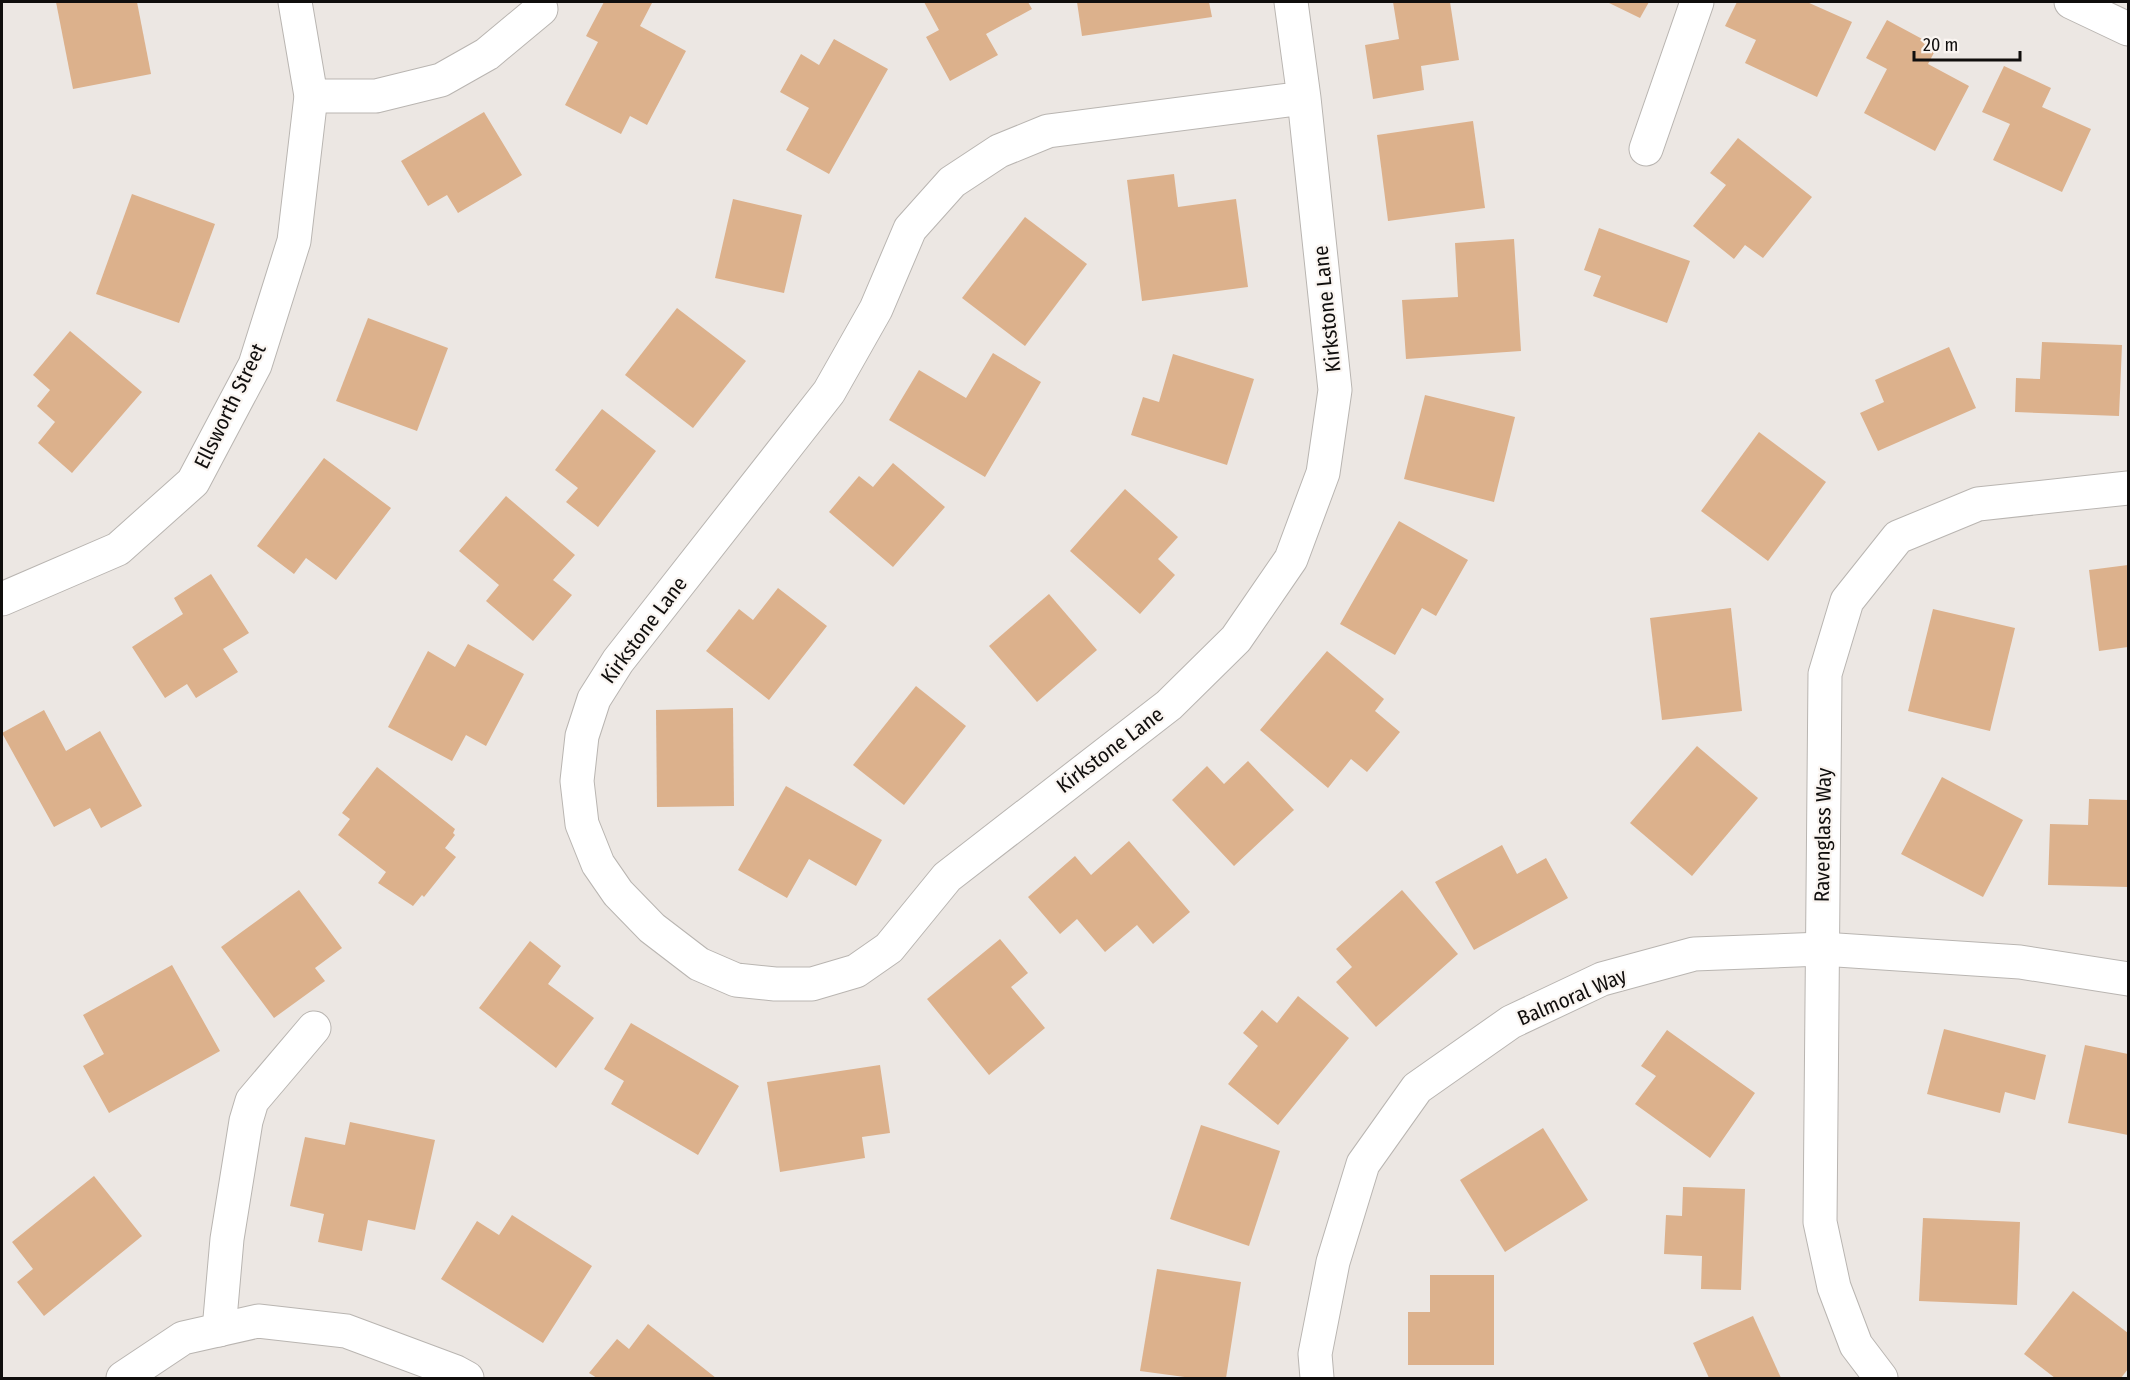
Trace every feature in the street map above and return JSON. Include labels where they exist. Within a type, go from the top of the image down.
[{"type":"street","name":"Ellsworth Street","points":[[2,599],[117,549],[193,482],[255,364],[294,241],[311,96],[295,2]]},
{"type":"street","name":"Kirkstone Lane","points":[[1291,2],[1304,98],[1335,390],[1323,473],[1291,559],[1236,639],[1169,705],[947,877],[889,948],[856,971],[812,984],[775,984],[736,980],[699,964],[652,928],[618,893],[598,864],[582,824],[577,781],[582,736],[594,699],[618,660],[829,392],[876,309],[910,229],[951,182],[999,151],[1048,131],[1304,98]]},
{"type":"street","points":[[1646,149],[1697,2]]},
{"type":"street","points":[[2071,2],[2128,28]]},
{"type":"street","points":[[311,96],[376,96],[441,80],[488,54],[541,9]]},
{"type":"street","name":"Ravenglass Way","points":[[1881,1378],[1856,1345],[1834,1287],[1821,1222],[1825,674],[1847,601],[1898,537],[1978,504],[2128,488]]},
{"type":"street","name":"Balmoral Way","points":[[1317,1378],[1315,1354],[1333,1262],[1363,1164],[1417,1088],[1511,1022],[1602,980],[1694,954],[1822,949],[2020,962],[2128,979]]},
{"type":"street","points":[[219,1330],[227,1239],[246,1121],[252,1101],[314,1028]]},
{"type":"street","points":[[123,1378],[183,1338],[258,1321],[346,1331],[467,1378]]},
{"type":"building","points":[[56,2],[137,2],[151,74],[73,89]]},
{"type":"building","points":[[604,2],[652,3],[640,26],[686,51],[647,125],[630,116],[621,134],[565,105],[598,42],[586,36]]},
{"type":"building","points":[[924,2],[1028,2],[1032,9],[986,34],[998,55],[950,81],[926,37],[939,30]]},
{"type":"building","points":[[1077,2],[1209,2],[1212,17],[1082,36]]},
{"type":"building","points":[[1393,2],[1450,2],[1459,60],[1421,66],[1424,90],[1373,99],[1365,45],[1399,39]]},
{"type":"building","points":[[1607,2],[1649,2],[1640,18]]},
{"type":"building","points":[[1737,2],[1807,2],[1852,22],[1817,97],[1745,63],[1756,40],[1725,26]]},
{"type":"building","points":[[1887,20],[1937,47],[1928,64],[1969,86],[1935,151],[1864,113],[1887,69],[1866,58]]},
{"type":"building","points":[[834,39],[888,69],[829,174],[786,150],[809,108],[780,92],[801,54],[819,65]]},
{"type":"building","points":[[2004,66],[2051,88],[2042,107],[2091,129],[2062,192],[1993,160],[2010,124],[1982,112]]},
{"type":"building","points":[[484,112],[522,175],[458,213],[447,195],[428,206],[401,161]]},
{"type":"building","points":[[1473,121],[1485,208],[1388,221],[1377,135]]},
{"type":"building","points":[[1738,138],[1812,197],[1763,258],[1745,245],[1734,259],[1693,226],[1726,185],[1710,173]]},
{"type":"building","points":[[1174,174],[1178,207],[1236,199],[1248,287],[1142,301],[1127,180]]},
{"type":"building","points":[[132,194],[215,224],[179,323],[96,294]]},
{"type":"building","points":[[733,199],[802,215],[784,293],[715,278]]},
{"type":"building","points":[[1025,217],[1087,264],[1025,346],[962,298]]},
{"type":"building","points":[[1599,228],[1690,261],[1667,323],[1593,296],[1601,276],[1584,270]]},
{"type":"building","points":[[1514,239],[1521,351],[1406,359],[1402,300],[1458,297],[1455,243]]},
{"type":"building","points":[[677,308],[746,361],[693,428],[625,375]]},
{"type":"building","points":[[368,318],[448,348],[417,431],[336,401]]},
{"type":"building","points":[[70,331],[142,392],[72,473],[38,443],[55,422],[37,406],[50,390],[33,375]]},
{"type":"building","points":[[2042,342],[2122,345],[2119,416],[2015,412],[2016,378],[2040,379]]},
{"type":"building","points":[[1949,347],[1976,408],[1878,451],[1860,413],[1884,402],[1875,380]]},
{"type":"building","points":[[993,353],[1041,382],[985,477],[889,420],[919,370],[966,398]]},
{"type":"building","points":[[1173,354],[1254,379],[1227,465],[1131,435],[1143,397],[1159,402]]},
{"type":"building","points":[[1425,395],[1515,417],[1494,502],[1404,479]]},
{"type":"building","points":[[602,409],[656,451],[598,527],[566,502],[578,488],[555,470]]},
{"type":"building","points":[[1759,432],[1826,482],[1768,561],[1701,511]]},
{"type":"building","points":[[324,458],[391,508],[336,580],[306,558],[294,574],[257,546]]},
{"type":"building","points":[[893,463],[945,507],[893,567],[829,512],[859,476],[873,487]]},
{"type":"building","points":[[1125,489],[1178,537],[1158,559],[1175,575],[1140,614],[1070,551]]},
{"type":"building","points":[[506,496],[575,555],[553,580],[572,595],[533,641],[486,601],[499,585],[459,551]]},
{"type":"building","points":[[1399,521],[1468,560],[1436,616],[1422,608],[1395,655],[1340,624]]},
{"type":"building","points":[[2128,565],[2128,647],[2099,651],[2089,570]]},
{"type":"building","points":[[211,574],[249,633],[223,649],[238,672],[196,698],[187,684],[165,698],[132,647],[183,614],[174,598]]},
{"type":"building","points":[[778,588],[827,626],[769,700],[706,651],[739,609],[753,620]]},
{"type":"building","points":[[1049,594],[1097,650],[1037,702],[989,646]]},
{"type":"building","points":[[1731,608],[1742,711],[1662,720],[1650,618]]},
{"type":"building","points":[[1933,609],[2015,628],[1990,731],[1908,711]]},
{"type":"building","points":[[468,644],[524,674],[486,746],[466,735],[452,761],[388,727],[428,651],[455,667]]},
{"type":"building","points":[[1327,651],[1384,699],[1375,711],[1400,732],[1367,772],[1351,759],[1328,788],[1260,730]]},
{"type":"building","points":[[916,686],[966,726],[904,805],[853,765]]},
{"type":"building","points":[[733,708],[734,806],[657,807],[656,710]]},
{"type":"building","points":[[44,710],[66,751],[100,731],[142,806],[101,828],[90,808],[54,827],[2,733]]},
{"type":"building","points":[[1697,746],[1758,798],[1692,876],[1630,823]]},
{"type":"building","points":[[1248,761],[1294,810],[1234,866],[1172,800],[1207,766],[1224,784]]},
{"type":"building","points":[[377,767],[455,829],[453,833],[455,835],[445,848],[456,857],[424,897],[422,895],[413,906],[378,883],[386,872],[338,835],[350,819],[342,813]]},
{"type":"building","points":[[1942,777],[2023,820],[1983,897],[1901,854]]},
{"type":"building","points":[[786,786],[882,840],[856,886],[809,859],[787,898],[738,870]]},
{"type":"building","points":[[2089,799],[2127,800],[2128,887],[2048,885],[2050,824],[2088,825]]},
{"type":"building","points":[[1129,841],[1190,912],[1153,944],[1137,925],[1105,952],[1077,919],[1060,934],[1028,897],[1075,856],[1091,875]]},
{"type":"building","points":[[1502,845],[1517,874],[1546,858],[1568,898],[1474,950],[1435,882]]},
{"type":"building","points":[[299,890],[342,948],[315,968],[325,981],[274,1018],[221,947]]},
{"type":"building","points":[[1402,890],[1458,954],[1376,1027],[1336,982],[1352,967],[1336,949]]},
{"type":"building","points":[[1000,939],[1028,973],[1011,987],[1045,1028],[989,1075],[927,999]]},
{"type":"building","points":[[530,941],[561,966],[548,984],[594,1018],[556,1068],[479,1008]]},
{"type":"building","points":[[172,965],[220,1051],[109,1113],[83,1066],[104,1054],[83,1015]]},
{"type":"building","points":[[1298,996],[1349,1038],[1278,1125],[1228,1084],[1258,1046],[1243,1033],[1262,1010],[1277,1023]]},
{"type":"building","points":[[631,1023],[739,1086],[698,1155],[611,1104],[624,1081],[604,1069]]},
{"type":"building","points":[[1944,1029],[2046,1055],[2035,1100],[2005,1092],[2000,1113],[1927,1094]]},
{"type":"building","points":[[1667,1030],[1755,1093],[1710,1158],[1635,1104],[1656,1076],[1641,1066]]},
{"type":"building","points":[[2085,1045],[2128,1054],[2128,1135],[2068,1123]]},
{"type":"building","points":[[880,1065],[890,1133],[862,1137],[865,1158],[780,1172],[767,1082]]},
{"type":"building","points":[[350,1122],[435,1140],[415,1230],[368,1220],[362,1251],[318,1242],[324,1214],[290,1206],[305,1137],[345,1145]]},
{"type":"building","points":[[1201,1125],[1280,1151],[1249,1246],[1170,1219]]},
{"type":"building","points":[[1543,1128],[1588,1200],[1505,1252],[1460,1180]]},
{"type":"building","points":[[94,1176],[142,1236],[44,1316],[17,1282],[33,1269],[12,1242]]},
{"type":"building","points":[[1683,1187],[1745,1189],[1741,1290],[1701,1289],[1702,1256],[1664,1254],[1666,1215],[1682,1216]]},
{"type":"building","points":[[512,1215],[592,1266],[543,1343],[441,1279],[477,1221],[499,1235]]},
{"type":"building","points":[[1923,1218],[2020,1222],[2017,1305],[1919,1301]]},
{"type":"building","points":[[1157,1269],[1241,1282],[1226,1378],[1192,1378],[1140,1371]]},
{"type":"building","points":[[1430,1275],[1494,1275],[1494,1365],[1408,1365],[1408,1312],[1430,1312]]},
{"type":"building","points":[[2073,1291],[2128,1333],[2128,1369],[2121,1378],[2055,1378],[2024,1354]]},
{"type":"building","points":[[1753,1316],[1781,1378],[1709,1378],[1693,1343]]},
{"type":"building","points":[[648,1324],[716,1378],[597,1378],[589,1373],[617,1339],[629,1349]]}]
